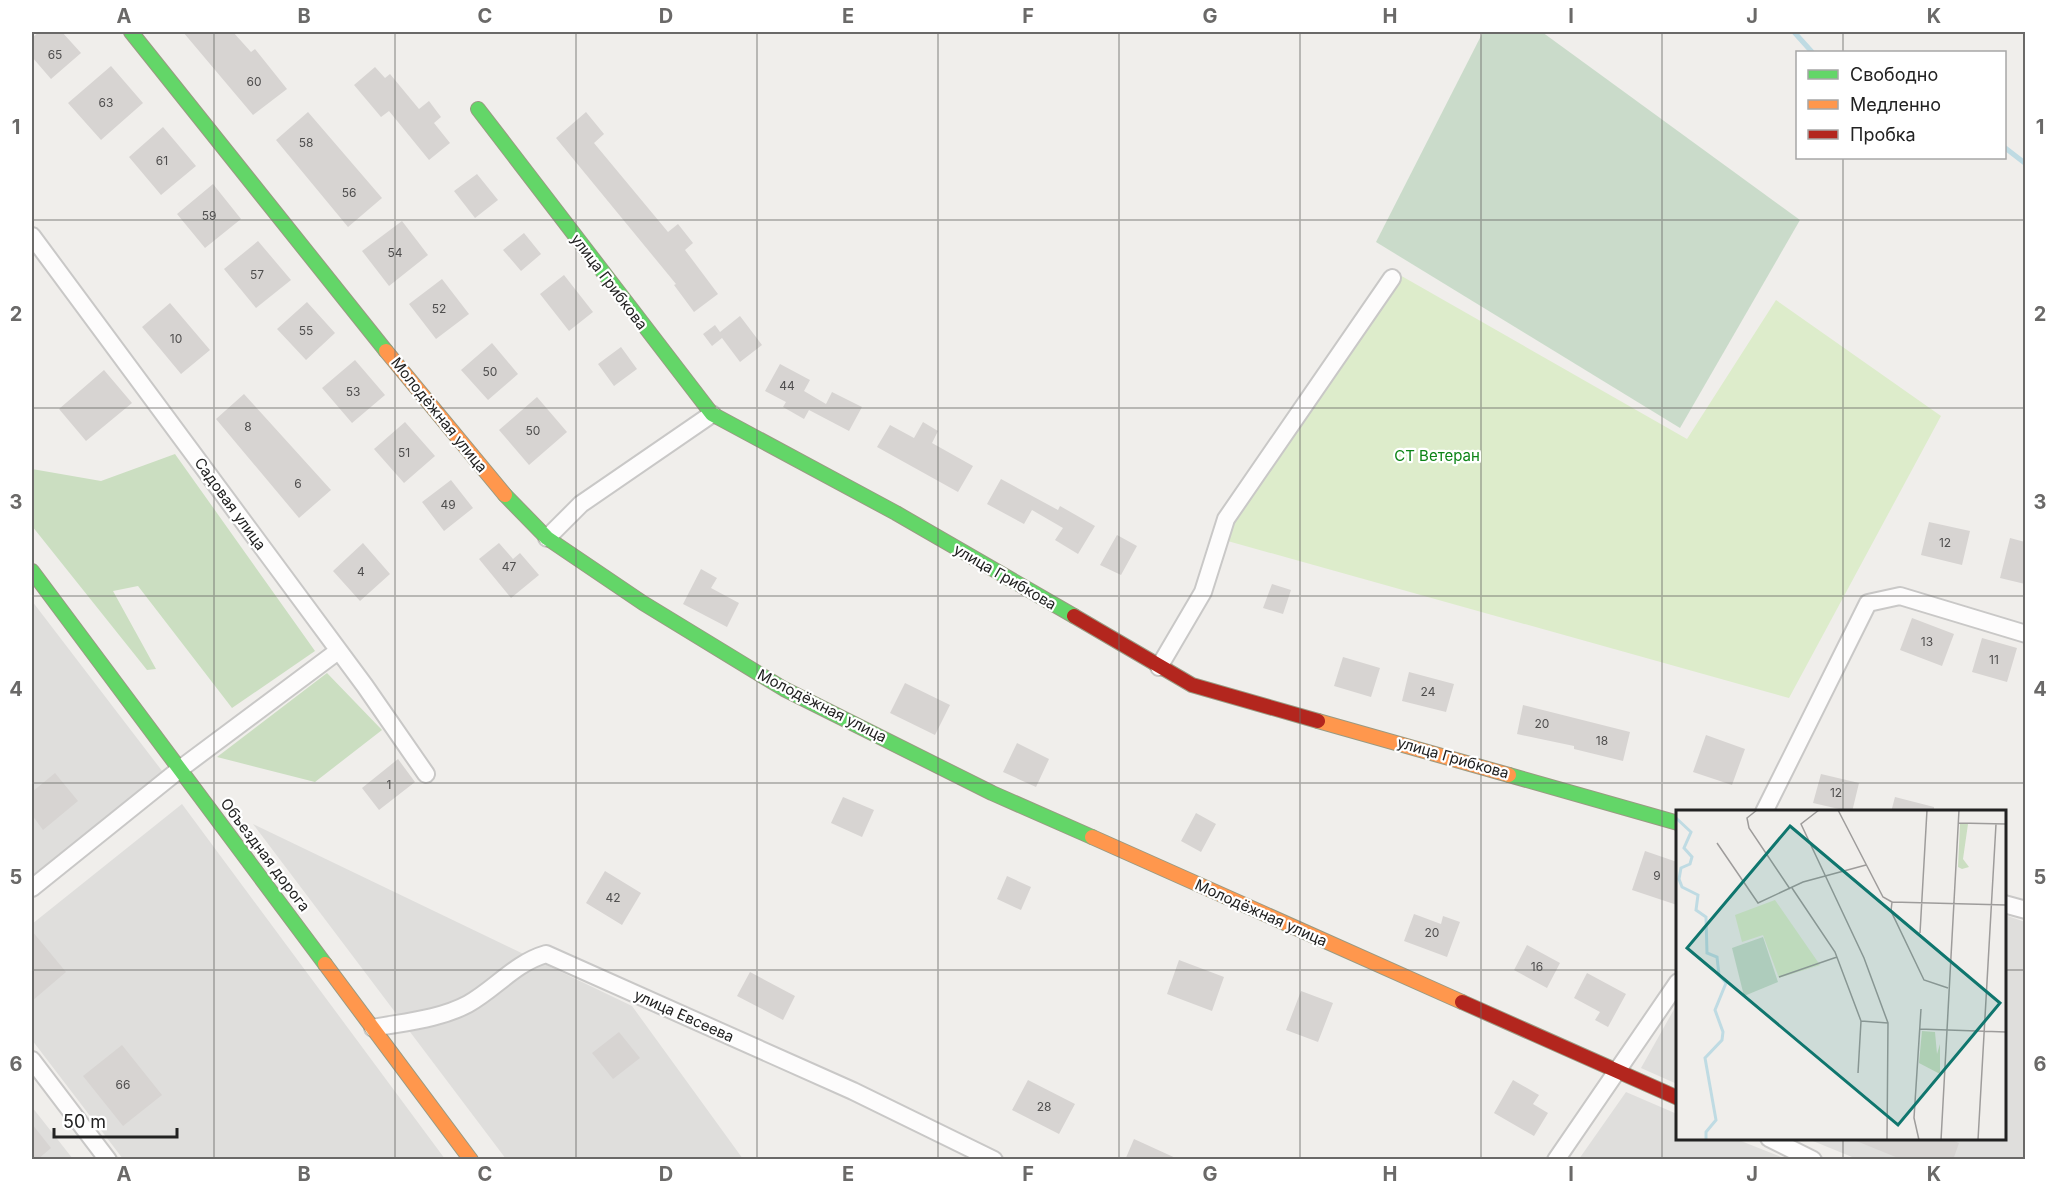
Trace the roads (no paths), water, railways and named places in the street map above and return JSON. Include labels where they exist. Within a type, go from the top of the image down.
[{"type":"street","name":"Молодёжная улица","points":[[131,32],[448,428],[511,502],[547,538],[643,603],[784,689],[992,793],[1676,1098]]},
{"type":"street","name":"улица Грибкова","points":[[478,109],[712,414],[896,513],[1192,685],[1358,730],[1676,823]]},
{"type":"street","name":"Садовая улица","points":[[32,236],[366,686],[426,774]]},
{"type":"street","points":[[1159,667],[1203,592],[1226,519],[1392,278]]},
{"type":"street","points":[[547,538],[581,504],[712,414]]},
{"type":"street","name":"Объездная дорога","points":[[32,571],[471,1160]]},
{"type":"street","points":[[1765,810],[1868,603],[1900,596],[2025,634]]},
{"type":"street","points":[[32,888],[180,769],[338,651]]},
{"type":"street","points":[[2006,905],[2025,910]]},
{"type":"street","name":"улица Евсеева","points":[[373,1028],[453,1011],[470,1003],[530,959],[546,954],[853,1090],[994,1160]]},
{"type":"street","points":[[1556,1160],[1676,984]]},
{"type":"street","points":[[32,1060],[108,1160]]},
{"type":"street","points":[[1773,1140],[1813,1160]]},
{"type":"waterway","points":[[1794,32],[1811,51]]},
{"type":"waterway","points":[[2006,149],[2026,164]]},
{"type":"park label","name":"СТ Ветеран","points":[[1437,456]]}]
